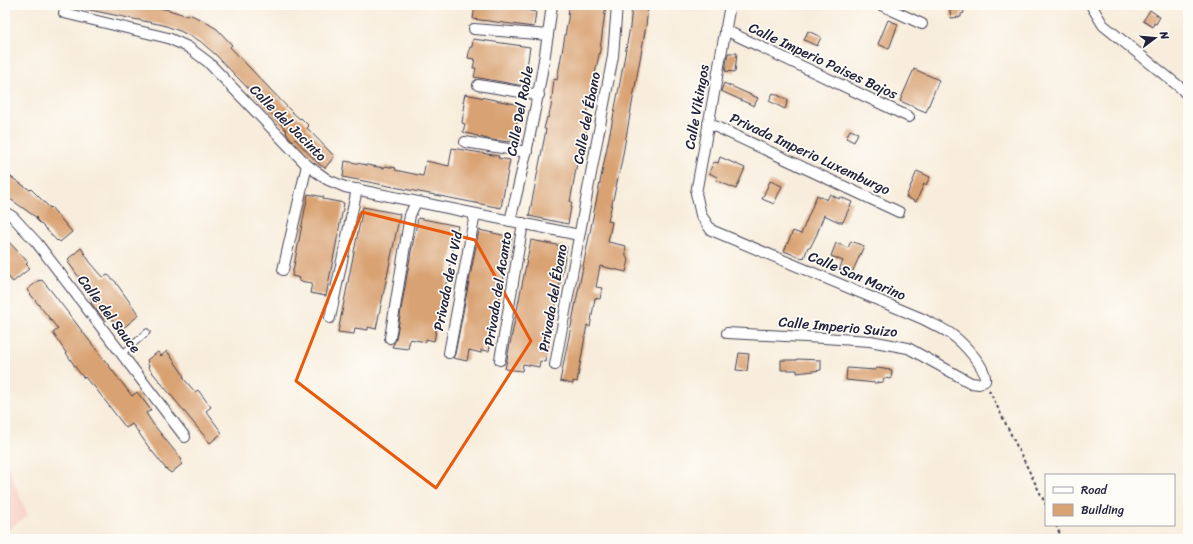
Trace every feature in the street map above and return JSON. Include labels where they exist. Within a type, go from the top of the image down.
[{"type":"street","name":"Calle Del Roble","points":[[510,221],[539,95],[552,5]]},
{"type":"street","name":"Calle del Ébano","points":[[579,235],[613,56],[617,5]]},
{"type":"street","points":[[881,5],[922,24]]},
{"type":"street","points":[[1091,5],[1103,25],[1181,88],[1188,96]]},
{"type":"street","name":"Calle Vikingos","points":[[701,215],[696,193],[728,7]]},
{"type":"street","name":"Calle del Jacinto","points":[[64,13],[168,38],[188,47],[208,62],[307,165],[328,180],[345,187],[579,235]]},
{"type":"street","points":[[474,29],[548,35]]},
{"type":"street","name":"Calle Imperio Paises Bajos","points":[[725,30],[909,117]]},
{"type":"street","points":[[478,85],[539,95]]},
{"type":"street","name":"Privada Imperio Luxemburgo","points":[[708,123],[899,212]]},
{"type":"street","points":[[466,142],[527,152]]},
{"type":"street","points":[[283,270],[307,165]]},
{"type":"street","points":[[330,318],[357,189]]},
{"type":"street","points":[[390,338],[410,215],[416,202]]},
{"type":"street","name":"Calle del Sauce","points":[[5,212],[13,217],[37,243],[185,437]]},
{"type":"street","name":"Privada de la Vid","points":[[449,354],[475,214]]},
{"type":"street","name":"Calle San Marino","points":[[701,215],[712,230],[923,319],[951,334],[980,364],[986,377],[985,382]]},
{"type":"street","name":"Privada del Acanto","points":[[500,360],[523,223]]},
{"type":"street","name":"Privada del Ébano","points":[[555,365],[579,235]]},
{"type":"street","name":"Calle Imperio Suizo","points":[[726,333],[870,341],[908,348],[972,383],[979,384],[985,382]]},
{"type":"lane","points":[[122,354],[147,332]]},
{"type":"path","points":[[985,382],[1045,504]]},
{"type":"path","points":[[1056,526],[1062,539]]},
{"type":"highlighted area","points":[[362,212],[475,240],[531,341],[436,488],[296,381]]},
{"type":"shaded area","points":[[5,461],[28,515],[5,532]]},
{"type":"building","points":[[85,5],[145,5],[188,16],[189,14],[217,29],[232,45],[230,47],[292,112],[309,126],[307,128],[334,156],[333,158],[325,168],[318,163],[295,139],[293,141],[286,133],[287,131],[262,103],[216,55],[200,41],[180,31],[163,25],[85,9]]},
{"type":"building","points":[[475,5],[504,6],[536,12],[534,27],[473,19]]},
{"type":"building","points":[[569,5],[606,5],[600,50],[588,108],[587,115],[589,115],[585,136],[582,136],[570,202],[572,202],[568,224],[529,216],[545,135],[546,129],[544,129],[551,107],[554,79],[557,80],[568,19]]},
{"type":"building","points":[[949,5],[962,5],[964,13],[961,14],[961,17],[951,18]]},
{"type":"building","points":[[632,6],[648,7],[646,26],[621,165],[608,221],[612,222],[608,242],[626,246],[626,257],[629,260],[626,272],[600,266],[596,287],[602,288],[600,299],[595,298],[590,327],[587,325],[577,382],[573,381],[573,384],[560,381],[619,88],[630,27]]},
{"type":"building","points":[[1150,10],[1160,17],[1156,24],[1154,23],[1153,27],[1143,21]]},
{"type":"building","points":[[888,20],[898,24],[889,49],[878,44]]},
{"type":"building","points":[[808,31],[821,37],[817,46],[804,40]]},
{"type":"building","points":[[473,39],[530,47],[524,86],[474,77],[476,68],[473,68],[475,59],[468,58]]},
{"type":"building","points":[[728,53],[737,53],[735,72],[725,71]]},
{"type":"building","points":[[914,69],[939,80],[926,112],[900,101]]},
{"type":"building","points":[[724,83],[758,98],[754,106],[721,91]]},
{"type":"building","points":[[773,93],[788,100],[785,109],[769,101]]},
{"type":"building","points":[[465,94],[520,105],[513,142],[491,140],[463,132],[465,124],[462,123]]},
{"type":"building","points":[[850,130],[858,133],[854,142],[846,138]]},
{"type":"building","points":[[452,148],[499,156],[498,158],[510,160],[501,208],[343,177],[345,161],[384,168],[385,166],[396,168],[395,170],[423,176],[426,161],[449,166]]},
{"type":"building","points":[[720,157],[745,168],[736,189],[716,180],[717,177],[709,173],[714,162],[718,163]]},
{"type":"building","points":[[917,171],[930,177],[926,185],[924,184],[916,202],[906,197]]},
{"type":"building","points":[[5,173],[30,190],[31,189],[50,208],[51,207],[72,232],[60,242],[58,240],[57,241],[36,219],[37,218],[6,196]]},
{"type":"building","points":[[770,181],[782,186],[774,204],[762,199]]},
{"type":"building","points":[[308,194],[324,197],[323,199],[344,203],[326,296],[310,293],[312,283],[299,281],[300,278],[292,276]]},
{"type":"building","points":[[830,194],[839,199],[840,197],[852,202],[843,222],[839,222],[824,215],[817,234],[810,248],[808,247],[804,258],[784,251],[793,231],[801,234],[817,195],[827,200]]},
{"type":"building","points":[[363,207],[400,214],[376,329],[368,327],[368,330],[355,328],[354,334],[338,332]]},
{"type":"building","points":[[418,218],[458,226],[434,341],[426,339],[426,342],[410,339],[408,349],[392,347],[396,339]]},
{"type":"building","points":[[479,230],[512,237],[489,351],[481,350],[481,353],[469,350],[467,361],[453,358]]},
{"type":"building","points":[[5,238],[28,262],[26,264],[30,268],[13,282],[5,273]]},
{"type":"building","points":[[531,240],[567,247],[545,362],[540,361],[539,367],[523,364],[522,371],[505,369]]},
{"type":"building","points":[[851,241],[864,246],[851,275],[839,269],[843,261],[831,256],[836,243],[848,248]]},
{"type":"building","points":[[81,248],[90,262],[103,277],[108,275],[117,283],[139,315],[122,329],[120,326],[119,328],[110,317],[105,321],[91,303],[93,301],[90,297],[92,295],[68,262],[70,261],[68,259]]},
{"type":"building","points":[[39,280],[42,280],[52,292],[132,396],[137,392],[151,410],[146,413],[182,460],[180,461],[182,464],[171,473],[166,469],[134,426],[132,424],[126,428],[93,385],[92,386],[78,371],[53,333],[58,329],[27,290]]},
{"type":"building","points":[[167,351],[183,374],[184,379],[195,392],[198,390],[211,407],[206,411],[222,433],[210,443],[148,367],[147,360],[158,352],[161,356]]},
{"type":"building","points":[[739,353],[749,354],[747,371],[736,370]]},
{"type":"building","points":[[781,360],[821,360],[821,370],[797,373],[797,370],[781,370]]},
{"type":"building","points":[[847,368],[876,370],[876,368],[892,370],[891,379],[884,378],[883,382],[875,383],[846,380]]}]
